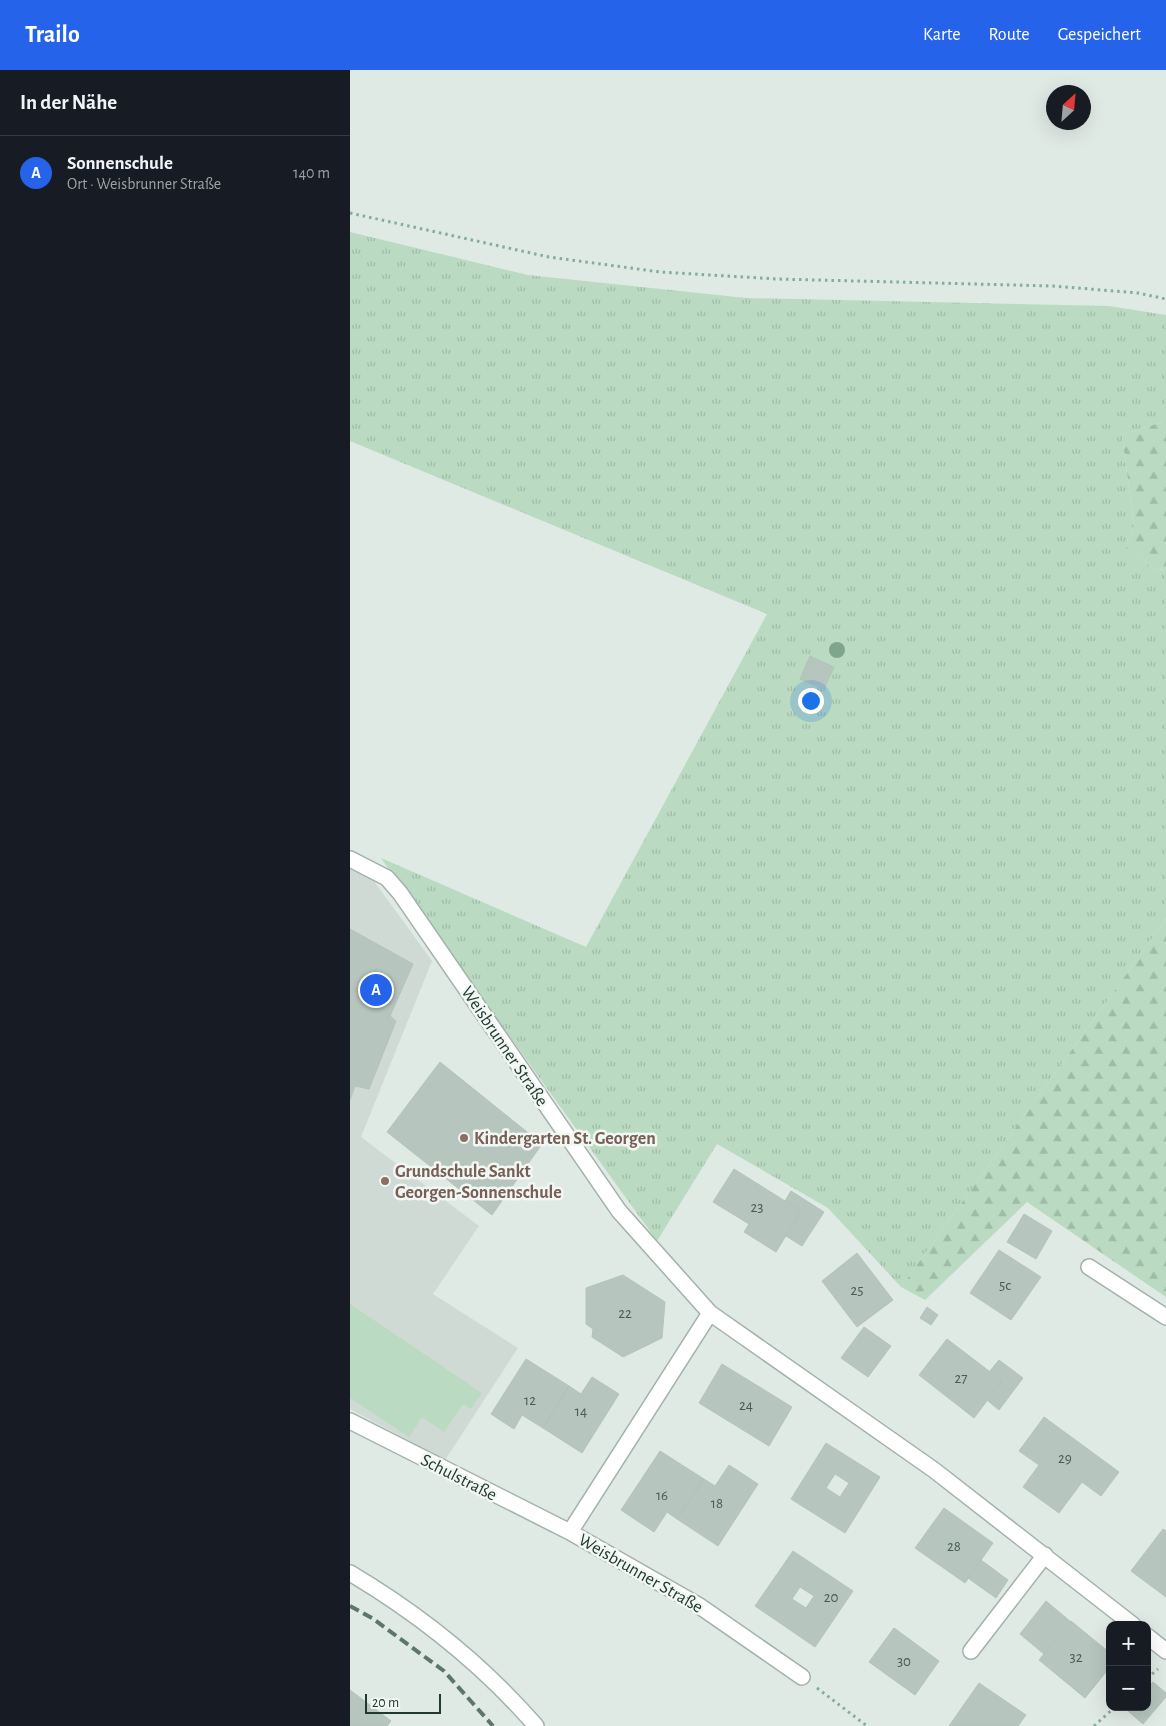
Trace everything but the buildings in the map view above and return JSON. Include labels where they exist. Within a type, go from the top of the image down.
[{"type":"street","name":"Weisbrunner Straße","points":[[350,860],[387,878],[400,893],[619,1211],[710,1313],[934,1470],[1128,1621]]},
{"type":"street","points":[[1089,1267],[1166,1317]]},
{"type":"street","name":"Weisbrunner Straße","points":[[710,1313],[570,1532],[698,1605],[802,1677]]},
{"type":"street","name":"Schulstraße","points":[[350,1420],[570,1532]]},
{"type":"street","points":[[971,1651],[1044,1555]]},
{"type":"street","points":[[350,1573],[432,1628],[482,1670],[536,1726]]},
{"type":"street","points":[[1151,1639],[1166,1651]]},
{"type":"path","points":[[350,213],[550,257],[660,272],[777,279],[1053,286],[1138,293],[1166,299]]},
{"type":"path","points":[[802,1677],[867,1726]]},
{"type":"path","points":[[1094,1726],[1111,1711]]},
{"type":"shaded area","name":"Grundschule Sankt Georgen-Sonnenschule","points":[[350,866],[368,873],[432,961],[361,1137],[479,1226],[433,1294],[518,1348],[445,1460],[350,1409]]},
{"type":"green space","points":[[350,232],[528,275],[746,298],[1109,306],[1166,315],[1166,425],[1162,422],[1122,435],[1134,526],[1125,547],[1155,570],[1166,569],[1166,919],[901,1287],[828,1208],[717,1144],[657,1241],[381,858],[586,947],[767,614],[350,441]]},
{"type":"green space","points":[[1162,422],[1166,425],[1166,569],[1155,570],[1125,547],[1134,526],[1122,435]]},
{"type":"green space","points":[[1166,919],[1166,1297],[1027,1202],[925,1300],[901,1287]]},
{"type":"green space","points":[[350,1304],[482,1393],[471,1409],[463,1404],[444,1432],[422,1417],[409,1437],[350,1398]]},
{"type":"railway","points":[[350,1606],[372,1618],[444,1671],[493,1726]]},
{"type":"place","name":"Sonnenschule","points":[[376,990]]},
{"type":"place","name":"Kindergarten St. Georgen","points":[[464,1138]]},
{"type":"place","name":"Grundschule Sankt Georgen-Sonnenschule","points":[[385,1181]]}]
